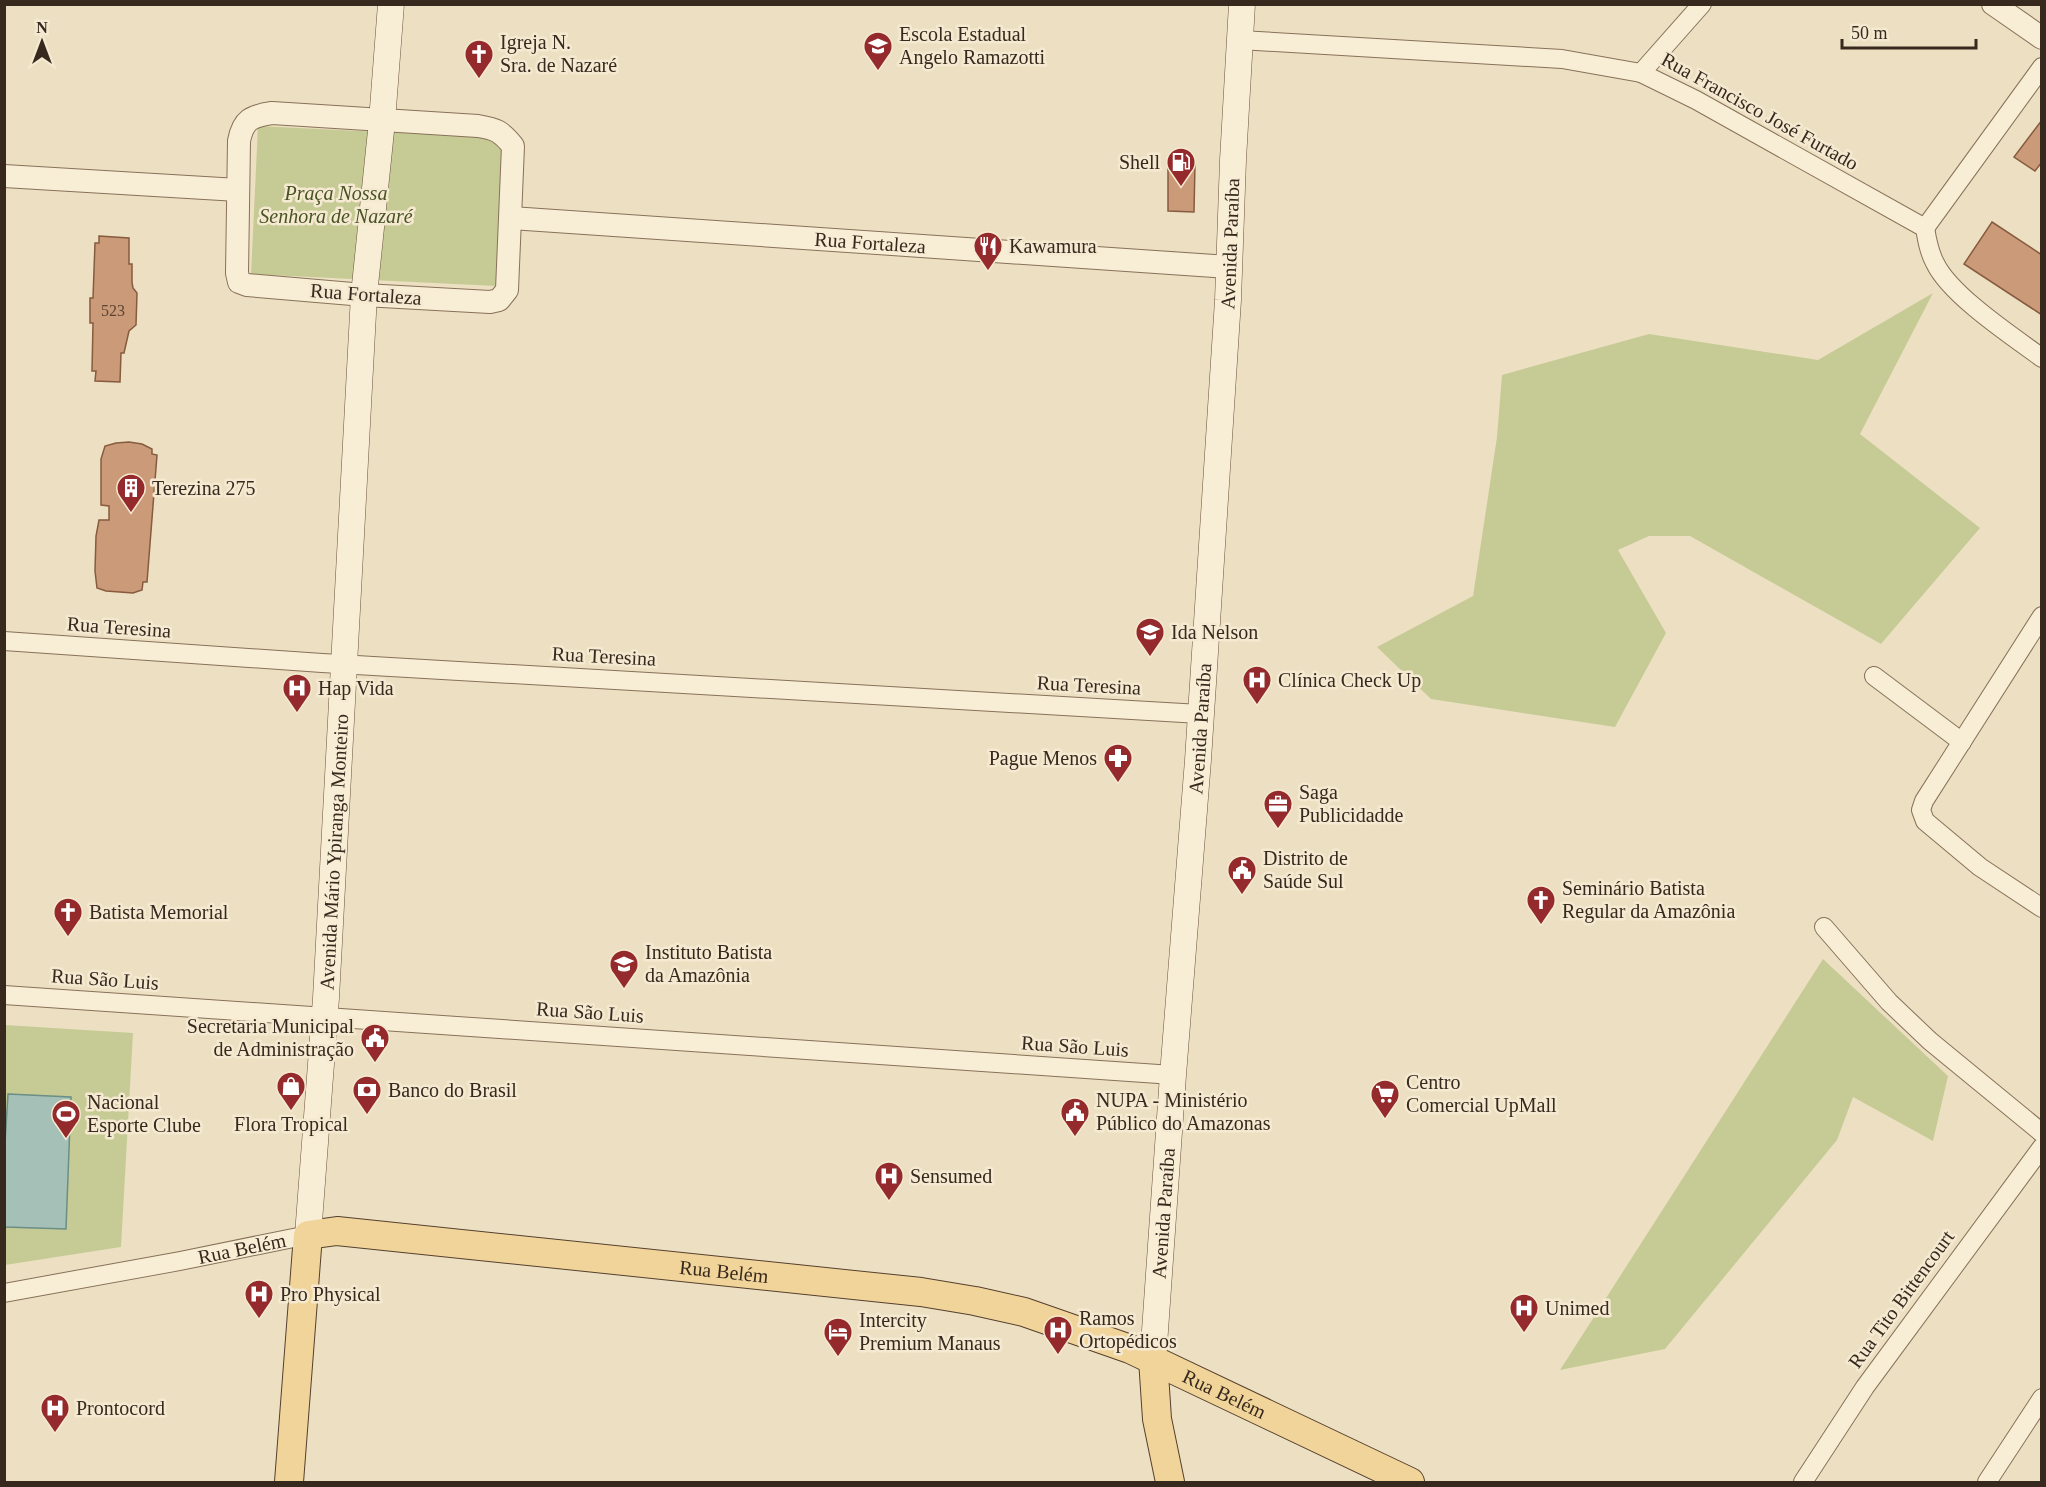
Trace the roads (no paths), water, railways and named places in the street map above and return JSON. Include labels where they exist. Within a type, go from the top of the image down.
[{"type":"main road","name":"Avenida Mário Ypiranga Monteiro","points":[[289,1482],[324,1016],[364,295],[382,121],[391,4]]},
{"type":"main road","name":"Avenida Paraíba","points":[[1170,1482],[1157,1419],[1153,1359],[1200,714],[1229,267],[1242,4]]},
{"type":"main road","name":"Rua Belém","points":[[308,1235],[337,1231],[921,1292],[975,1301],[1024,1312],[1153,1359],[1410,1482]]},
{"type":"street","points":[[1641,73],[1702,4]]},
{"type":"street","points":[[1993,4],[2042,38]]},
{"type":"street","name":"Rua Francisco José Furtado","points":[[1240,40],[1562,59],[1641,73],[1696,100],[1925,228]]},
{"type":"street","points":[[2042,67],[1925,228],[1928,247],[1935,265],[1950,285],[1991,321],[2042,358]]},
{"type":"street","name":"Rua Fortaleza","points":[[272,114],[382,121],[494,128],[513,146],[507,290],[499,300],[490,302],[364,295],[247,285],[239,282],[237,273],[239,141],[246,123],[258,115],[272,114]]},
{"type":"street","points":[[4,176],[238,190]]},
{"type":"street","name":"Rua Fortaleza","points":[[511,218],[1229,267]]},
{"type":"street","points":[[2042,616],[1924,801],[1921,810],[1925,821],[1980,867],[2042,908]]},
{"type":"street","name":"Rua Teresina","points":[[4,641],[343,664],[1200,714]]},
{"type":"street","points":[[1874,676],[1962,742]]},
{"type":"street","points":[[1824,927],[1889,1002],[1930,1041],[2042,1133]]},
{"type":"street","name":"Rua São Luis","points":[[4,995],[1173,1075]]},
{"type":"street","name":"Rua Tito Bittencourt","points":[[1803,1482],[1865,1387],[2039,1156]]},
{"type":"street","name":"Rua Belém","points":[[4,1293],[308,1235]]},
{"type":"street","points":[[1987,1482],[2042,1398]]},
{"type":"water","points":[[8,1094],[71,1097],[66,1229],[5,1227],[4,1159]]},
{"type":"place","name":"Escola Estadual Angelo Ramazotti","points":[[878,72]]},
{"type":"place","name":"Igreja N. Sra. de Nazaré","points":[[479,80]]},
{"type":"place","name":"Shell","points":[[1181,188]]},
{"type":"place","name":"Kawamura","points":[[988,272]]},
{"type":"place","name":"Terezina 275","points":[[131,514]]},
{"type":"place","name":"Ida Nelson","points":[[1150,658]]},
{"type":"place","name":"Clínica Check Up","points":[[1257,706]]},
{"type":"place","name":"Hap Vida","points":[[297,714]]},
{"type":"place","name":"Pague Menos","points":[[1118,784]]},
{"type":"place","name":"Saga Publicidadde","points":[[1278,830]]},
{"type":"place","name":"Distrito de Saúde Sul","points":[[1242,896]]},
{"type":"place","name":"Seminário Batista Regular da Amazônia","points":[[1541,926]]},
{"type":"place","name":"Batista Memorial","points":[[68,938]]},
{"type":"place","name":"Instituto Batista da Amazônia","points":[[624,990]]},
{"type":"place","name":"Secretaria Municipal de Administração","points":[[375,1064]]},
{"type":"place","name":"Flora Tropical","points":[[291,1112]]},
{"type":"place","name":"Banco do Brasil","points":[[367,1116]]},
{"type":"place","name":"Centro Comercial UpMall","points":[[1385,1120]]},
{"type":"place","name":"NUPA - Ministério Público do Amazonas","points":[[1075,1138]]},
{"type":"place","name":"Nacional Esporte Clube","points":[[66,1140]]},
{"type":"place","name":"Sensumed","points":[[889,1202]]},
{"type":"place","name":"Pro Physical","points":[[259,1320]]},
{"type":"place","name":"Unimed","points":[[1524,1334]]},
{"type":"place","name":"Ramos Ortopédicos","points":[[1058,1356]]},
{"type":"place","name":"Intercity Premium Manaus","points":[[838,1358]]},
{"type":"place","name":"Prontocord","points":[[55,1434]]},
{"type":"park label","name":"Praça Nossa Senhora de Nazaré","points":[[336,204]]}]
